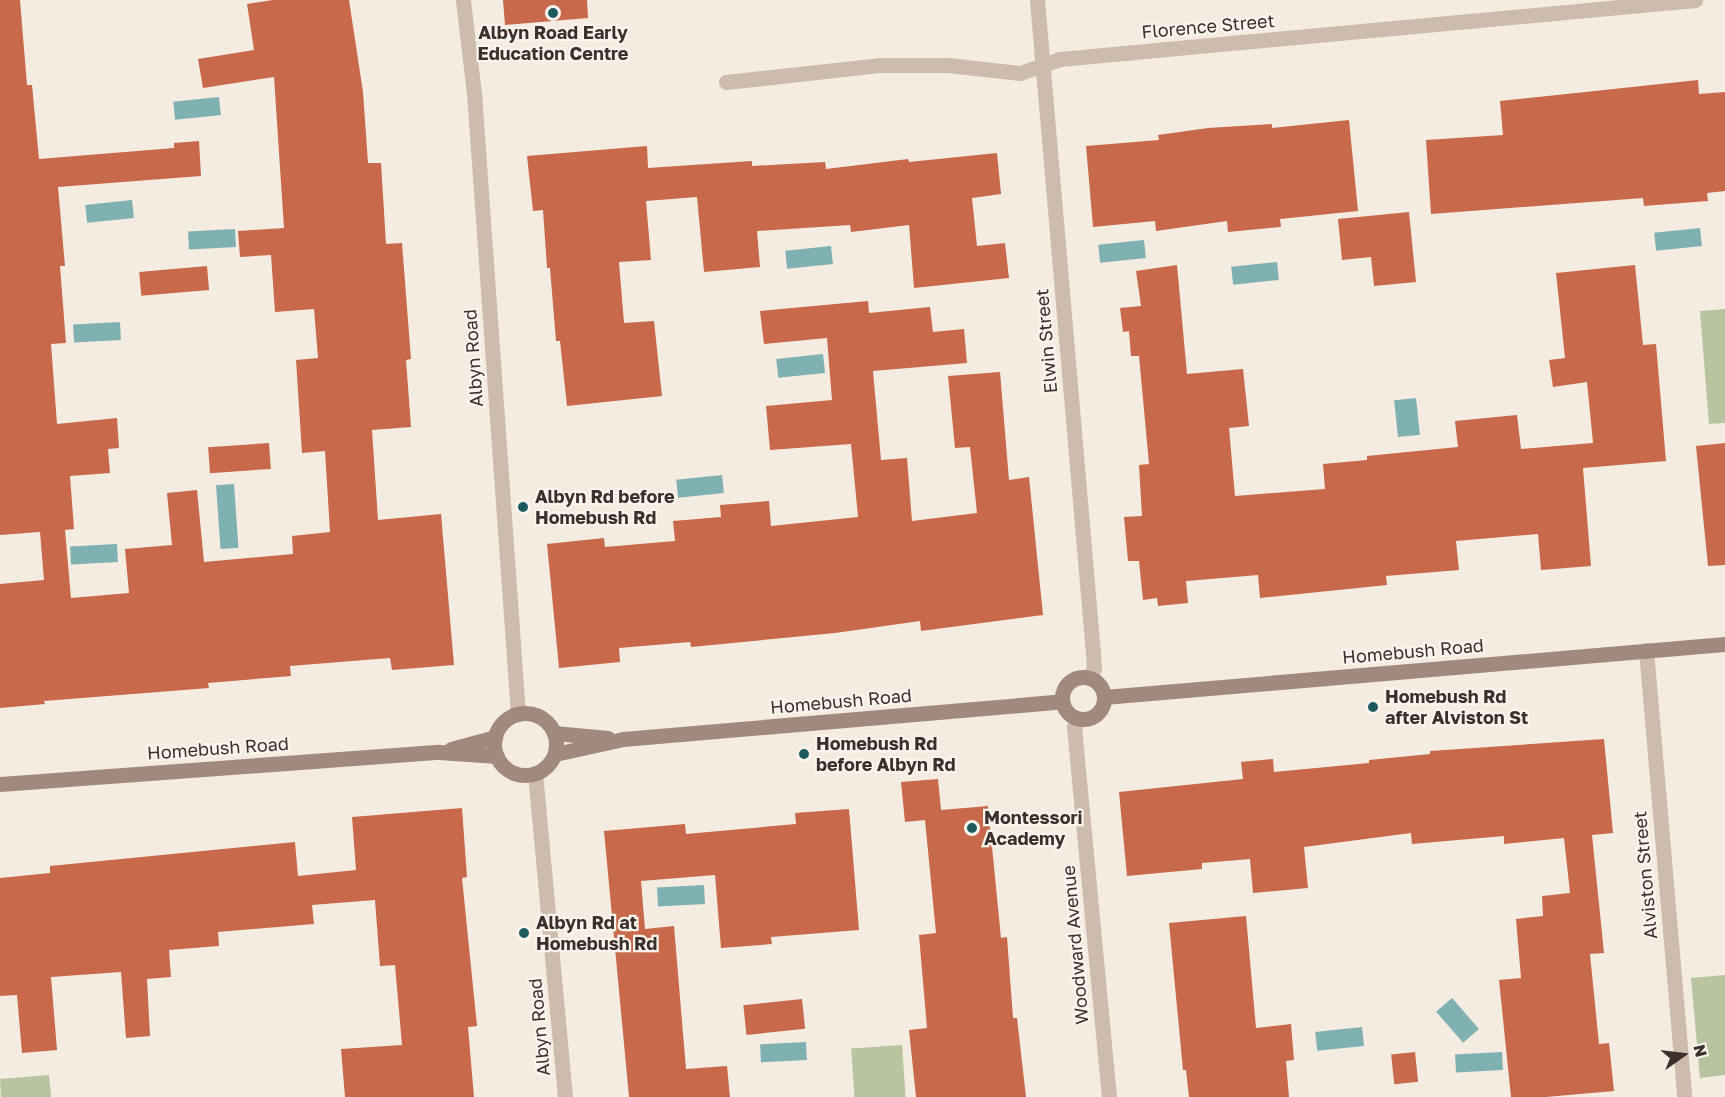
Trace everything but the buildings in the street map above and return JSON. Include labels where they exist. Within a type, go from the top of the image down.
[{"type":"main road","name":"Homebush Road","points":[[1104,697],[1725,644]]},
{"type":"main road","points":[[1077,677],[1089,678],[1100,685],[1104,697],[1102,707],[1095,716],[1077,718],[1067,712],[1062,700],[1063,692],[1069,681],[1077,677]]},
{"type":"main road","name":"Homebush Road","points":[[555,754],[623,739],[1062,700]]},
{"type":"main road","points":[[518,714],[531,714],[543,718],[554,733],[555,754],[547,766],[535,773],[513,772],[497,756],[495,737],[506,720],[518,714]]},
{"type":"main road","name":"Homebush Road","points":[[554,733],[623,739]]},
{"type":"main road","name":"Homebush Road","points":[[439,752],[495,737]]},
{"type":"main road","name":"Homebush Road","points":[[0,784],[439,752],[497,756]]},
{"type":"street","name":"Albyn Road","points":[[464,0],[474,93],[518,714]]},
{"type":"street","name":"Elwin Street","points":[[1037,0],[1093,653],[1094,668],[1089,678]]},
{"type":"street","name":"Florence Street","points":[[726,82],[881,65],[948,65],[1020,73],[1060,59],[1695,0]]},
{"type":"street","name":"Alviston Street","points":[[1646,650],[1684,1097]]},
{"type":"street","name":"Woodward Avenue","points":[[1077,718],[1074,727],[1109,1097]]},
{"type":"street","name":"Albyn Road","points":[[535,773],[565,1097]]},
{"type":"green space","points":[[1725,309],[1725,423],[1709,424],[1700,311]]},
{"type":"green space","points":[[1725,975],[1725,1075],[1700,1078],[1691,978]]},
{"type":"green space","points":[[902,1045],[906,1097],[855,1097],[851,1049]]},
{"type":"green space","points":[[49,1075],[51,1097],[1,1097],[0,1079]]},
{"type":"water","points":[[219,97],[221,115],[175,120],[173,102]]},
{"type":"water","points":[[132,200],[134,218],[87,223],[85,205]]},
{"type":"water","points":[[1700,228],[1702,246],[1656,251],[1654,233]]},
{"type":"water","points":[[235,229],[236,247],[189,249],[188,231]]},
{"type":"water","points":[[1144,240],[1146,258],[1100,263],[1098,245]]},
{"type":"water","points":[[831,246],[833,264],[787,269],[785,251]]},
{"type":"water","points":[[1277,262],[1279,280],[1233,285],[1231,267]]},
{"type":"water","points":[[120,322],[121,340],[74,342],[73,324]]},
{"type":"water","points":[[823,354],[825,373],[778,378],[776,359]]},
{"type":"water","points":[[1416,398],[1420,435],[1398,437],[1394,400]]},
{"type":"water","points":[[722,475],[724,493],[678,498],[676,480]]},
{"type":"water","points":[[234,484],[238,548],[221,549],[216,485]]},
{"type":"water","points":[[117,544],[118,562],[71,564],[70,546]]},
{"type":"water","points":[[704,885],[705,904],[658,906],[657,887]]},
{"type":"water","points":[[1452,998],[1479,1029],[1463,1043],[1436,1012]]},
{"type":"water","points":[[1362,1027],[1364,1046],[1317,1051],[1315,1032]]},
{"type":"water","points":[[806,1042],[807,1060],[761,1062],[760,1044]]},
{"type":"water","points":[[1502,1052],[1503,1070],[1456,1072],[1455,1054]]},
{"type":"place","name":"Albyn Road Early Education Centre","points":[[553,13]]},
{"type":"place","name":"Albyn Rd before Homebush Rd","points":[[523,507]]},
{"type":"place","name":"Homebush Rd after Alviston St","points":[[1373,707]]},
{"type":"place","name":"Homebush Rd before Albyn Rd","points":[[804,754]]},
{"type":"place","name":"Montessori Academy","points":[[972,828]]},
{"type":"place","name":"Albyn Rd at Homebush Rd","points":[[524,933]]}]
